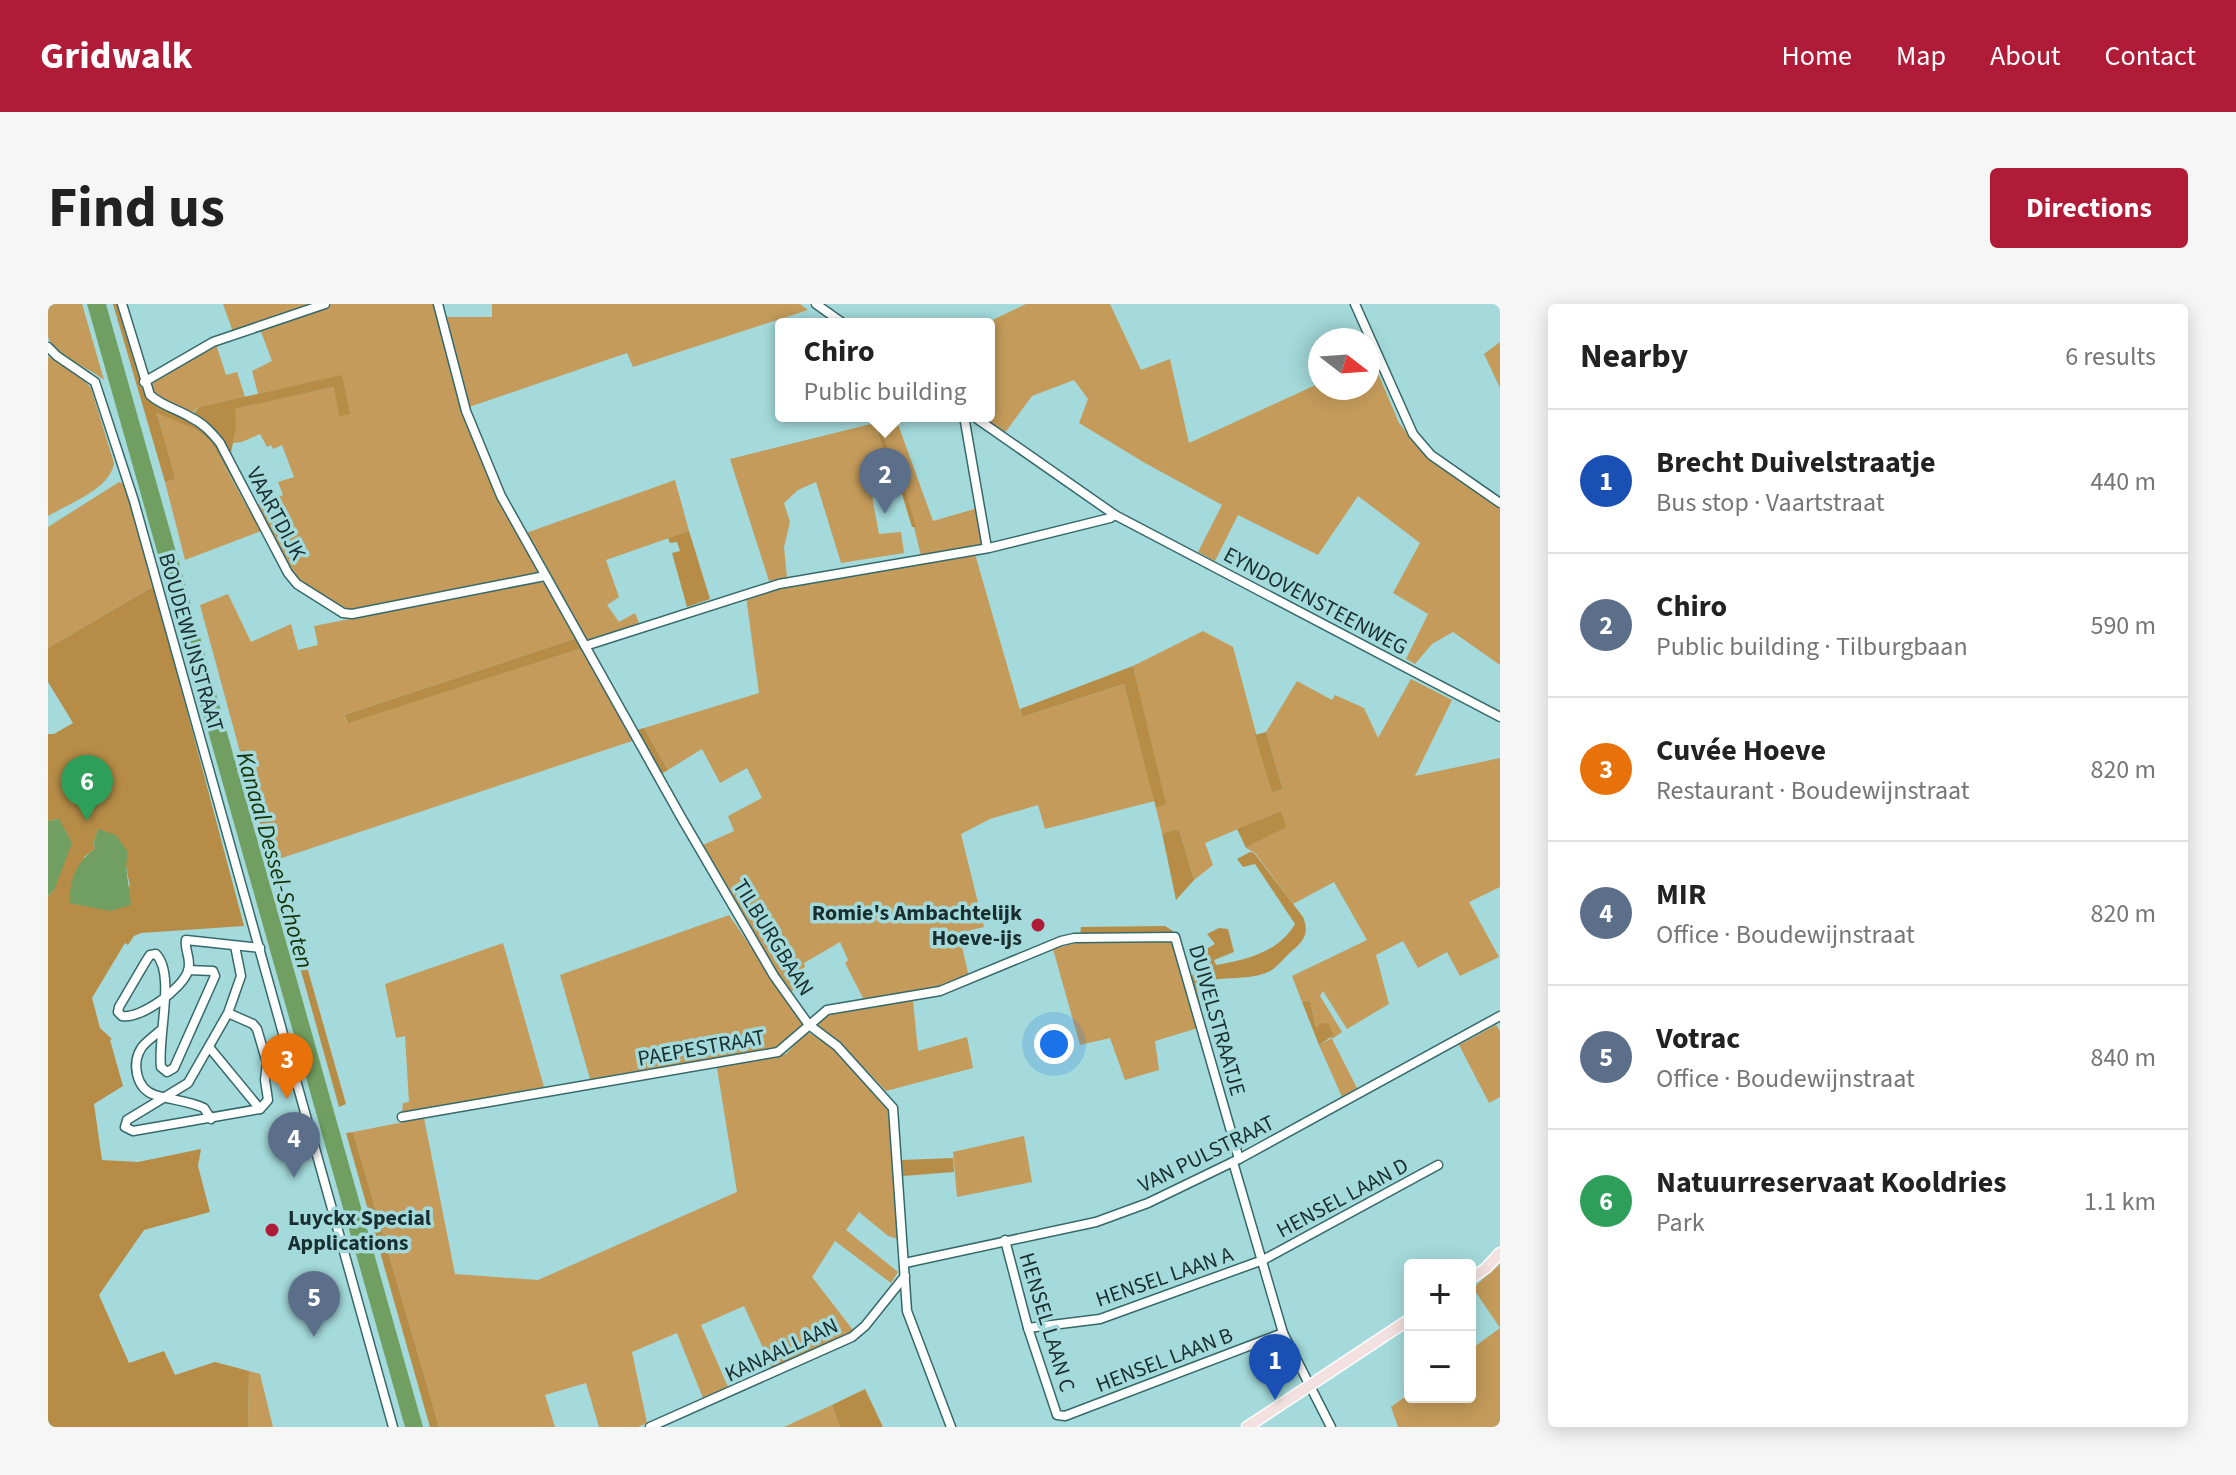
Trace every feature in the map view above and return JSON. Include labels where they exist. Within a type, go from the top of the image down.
[{"type":"main road","points":[[1476,1275],[1500,1253]]},
{"type":"main road","points":[[1247,1427],[1404,1323]]},
{"type":"street","points":[[122,304],[144,382],[213,342],[325,304]]},
{"type":"street","name":"TILBURGBAAN","points":[[438,304],[466,411],[501,496],[545,576],[774,976],[809,1025],[837,1046],[893,1108],[907,1311],[951,1427]]},
{"type":"street","points":[[816,304],[836,318]]},
{"type":"street","points":[[1355,304],[1413,434],[1431,455],[1500,503]]},
{"type":"street","name":"BOUDEWIJNSTRAAT","points":[[48,347],[95,382],[134,501],[393,1427]]},
{"type":"street","name":"VAARTDIJK","points":[[144,382],[155,400],[193,418],[220,443],[292,579],[343,613],[352,614],[545,576]]},
{"type":"street","points":[[965,422],[987,548]]},
{"type":"street","name":"EYNDOVENSTEENWEG","points":[[982,422],[1115,515],[1500,717]]},
{"type":"street","points":[[585,646],[779,584],[987,548],[1115,515]]},
{"type":"street","name":"PAEPESTRAAT","points":[[402,1117],[778,1052],[827,1010],[940,991],[1061,941],[1074,938],[1175,937]]},
{"type":"street","name":"DUIVELSTRAATJE","points":[[1175,937],[1283,1333],[1331,1427]]},
{"type":"street","points":[[188,970],[213,971],[215,976],[174,1068],[167,1072],[160,1061],[166,997],[161,959],[156,954],[150,955],[126,994],[118,1012],[122,1016],[130,1017],[166,997],[180,983],[188,970],[186,940],[260,948]]},
{"type":"street","points":[[228,1013],[253,1024],[257,1029],[267,1063],[265,1080],[268,1100],[260,1109],[133,1131],[125,1127],[127,1120],[188,1083],[228,1013],[241,976],[235,946]]},
{"type":"street","name":"VAN PULSTRAAT","points":[[905,1263],[1096,1222],[1148,1203],[1236,1161],[1500,1016]]},
{"type":"street","points":[[161,1030],[140,1049],[136,1070],[145,1089],[155,1095],[204,1108],[211,1119]]},
{"type":"street","points":[[209,1047],[260,1109]]},
{"type":"street","name":"HENSEL LAAN D","points":[[1263,1260],[1438,1165]]},
{"type":"street","name":"HENSEL LAAN C","points":[[1005,1240],[1028,1328],[1057,1415]]},
{"type":"street","name":"HENSEL LAAN A","points":[[1028,1328],[1100,1319],[1263,1260]]},
{"type":"street","name":"KANAALLAAN","points":[[650,1427],[852,1337],[865,1326],[905,1275]]},
{"type":"street","name":"HENSEL LAAN B","points":[[1057,1415],[1065,1416],[1283,1333]]},
{"type":"shaded area","points":[[48,304],[82,304],[104,380],[51,344],[48,337]]},
{"type":"shaded area","points":[[87,304],[106,304],[423,1427],[405,1427]]},
{"type":"shaded area","points":[[113,304],[121,304],[146,395],[166,409],[189,419],[199,407],[342,375],[350,414],[339,416],[334,387],[235,409],[236,426],[231,453],[247,487],[239,491],[210,441],[195,429],[157,413],[175,479],[165,482]]},
{"type":"shaded area","points":[[223,304],[317,304],[233,332]]},
{"type":"shaded area","points":[[332,304],[435,304],[464,417],[501,505],[539,573],[351,611],[301,583],[293,574],[256,505],[283,495],[278,482],[294,477],[282,445],[273,449],[271,445],[267,447],[260,434],[233,443],[234,409],[334,387],[342,376],[258,394],[252,371],[272,361],[260,329]]},
{"type":"shaded area","points":[[492,304],[800,304],[808,310],[775,318],[775,321],[633,367],[627,353],[469,407],[445,317],[492,317]]},
{"type":"shaded area","points":[[1026,304],[1110,304],[1141,370],[1170,359],[1189,443],[1308,388],[1308,400],[1380,400],[1380,378],[1399,423],[1421,451],[1500,509],[1500,665],[1453,632],[1432,644],[1415,664],[1406,659],[1428,614],[1393,593],[1420,543],[1358,496],[1318,555],[1238,515],[1215,561],[1198,552],[1222,505],[1079,423],[1088,399],[1074,380],[1032,396],[1004,434],[989,422],[995,422],[995,319]]},
{"type":"shaded area","points":[[1500,342],[1500,388],[1484,354]]},
{"type":"shaded area","points":[[216,344],[226,375],[237,372],[245,397],[199,407],[192,413],[157,396],[150,385]]},
{"type":"shaded area","points":[[48,356],[80,376],[91,388],[114,463],[111,472],[97,488],[48,516]]},
{"type":"shaded area","points":[[157,412],[195,429],[210,441],[261,531],[185,560],[165,482],[174,479]]},
{"type":"shaded area","points":[[879,422],[897,422],[933,521],[978,508],[984,541],[982,548],[921,556],[904,486],[900,486]]},
{"type":"shaded area","points":[[879,422],[916,527],[912,527],[901,491],[895,491],[875,423]]},
{"type":"shaded area","points":[[875,423],[895,491],[872,496],[879,534],[901,532],[904,553],[841,563],[816,482],[798,490],[784,503],[790,522],[784,547],[787,577],[769,581],[730,459]]},
{"type":"shaded area","points":[[675,480],[689,531],[606,560],[619,597],[607,605],[619,622],[635,613],[639,623],[588,642],[526,533]]},
{"type":"shaded area","points":[[119,482],[124,484],[154,586],[48,648],[48,527]]},
{"type":"shaded area","points":[[689,531],[710,599],[687,607],[672,553],[680,551],[677,542],[670,543],[668,538]]},
{"type":"shaded area","points":[[975,554],[1022,717],[1124,684],[1155,801],[1045,829],[1038,805],[990,819],[961,834],[984,927],[971,930],[973,939],[961,942],[969,977],[916,994],[864,1000],[845,963],[848,960],[840,942],[804,963],[805,967],[789,980],[794,990],[788,993],[701,846],[734,831],[728,816],[762,798],[747,768],[720,783],[702,749],[668,770],[644,728],[759,693],[746,596],[770,587]]},
{"type":"shaded area","points":[[538,582],[548,588],[577,638],[344,715],[347,722],[582,648],[635,740],[276,860],[245,750],[240,752],[200,605],[228,594],[251,642],[291,624],[298,650],[318,645],[314,626]]},
{"type":"shaded area","points":[[154,586],[244,926],[134,936],[128,945],[125,943],[92,998],[100,1028],[112,1039],[123,1086],[94,1104],[102,1160],[138,1162],[201,1149],[198,1166],[210,1212],[144,1230],[99,1295],[129,1363],[164,1351],[175,1375],[215,1362],[249,1371],[248,1427],[48,1427],[48,896],[54,890],[59,819],[48,821],[48,734],[54,734],[73,723],[48,682],[48,648]],"holes":[[[98,829],[126,866],[130,887],[84,857],[95,849]]]},
{"type":"shaded area","points":[[1203,631],[1233,647],[1272,793],[1283,789],[1266,732],[1297,681],[1332,700],[1335,695],[1364,708],[1378,738],[1411,679],[1452,700],[1415,776],[1500,758],[1500,887],[1469,902],[1499,957],[1460,976],[1447,952],[1418,968],[1403,941],[1376,955],[1389,1004],[1347,1029],[1323,991],[1320,996],[1342,1032],[1332,1039],[1357,1088],[1342,1097],[1319,1045],[1332,1038],[1315,1025],[1311,1003],[1307,1000],[1302,1002],[1292,976],[1367,940],[1334,882],[1293,904],[1255,853],[1246,848],[1285,827],[1281,811],[1205,843],[1213,865],[1194,880],[1179,829],[1162,833],[1156,808],[1165,803],[1133,666]]},
{"type":"shaded area","points":[[577,638],[582,648],[348,723],[344,715]]},
{"type":"shaded area","points":[[1133,666],[1166,804],[1156,808],[1124,684],[1022,717],[1020,709]]},
{"type":"shaded area","points":[[644,728],[668,770],[661,774],[636,730]]},
{"type":"shaded area","points":[[1266,732],[1283,789],[1272,793],[1255,735]]},
{"type":"shaded area","points":[[245,749],[346,1104],[339,1107],[240,752]]},
{"type":"shaded area","points":[[1281,811],[1286,827],[1246,848],[1237,829]]},
{"type":"shaded area","points":[[59,819],[72,843],[54,890],[48,896],[48,821]]},
{"type":"shaded area","points":[[98,829],[116,835],[128,852],[126,866],[131,905],[110,911],[69,903],[75,872],[95,849]]},
{"type":"shaded area","points":[[1179,829],[1194,880],[1176,900],[1162,833]]},
{"type":"shaded area","points":[[1254,853],[1303,917],[1305,935],[1270,971],[1252,977],[1212,980],[1196,986],[1203,1026],[1190,981],[1193,974],[1205,971],[1201,952],[1215,944],[1207,934],[1219,928],[1228,929],[1234,952],[1214,960],[1216,965],[1271,948],[1295,924],[1255,864],[1243,867],[1237,859]]},
{"type":"shaded area","points":[[729,915],[805,1026],[780,1048],[590,1079],[560,975]]},
{"type":"shaded area","points":[[1165,926],[1173,931],[1172,934],[1080,935],[1081,927]]},
{"type":"shaded area","points":[[1168,941],[1173,944],[1198,1028],[1155,1041],[1159,1070],[1125,1080],[1110,1038],[1080,1045],[1053,949],[1080,942]]},
{"type":"shaded area","points":[[503,943],[544,1087],[402,1113],[403,1103],[409,1102],[405,1036],[396,1038],[385,984]]},
{"type":"shaded area","points":[[1307,1000],[1311,1003],[1315,1025],[1328,1023],[1334,1035],[1319,1045],[1302,1002]]},
{"type":"shaded area","points":[[913,1001],[918,1051],[967,1037],[973,1068],[886,1091],[839,1042],[817,1028],[822,1018],[831,1013]]},
{"type":"shaded area","points":[[1496,1025],[1500,1031],[1500,1097],[1489,1103],[1459,1045]]},
{"type":"shaded area","points":[[807,1032],[834,1047],[888,1110],[898,1239],[888,1236],[859,1212],[846,1230],[898,1272],[891,1283],[835,1241],[812,1277],[853,1330],[844,1338],[772,1368],[744,1306],[701,1325],[728,1387],[703,1398],[677,1333],[632,1352],[647,1423],[638,1427],[599,1427],[586,1383],[545,1395],[555,1427],[439,1427],[353,1132],[424,1118],[455,1274],[538,1280],[737,1192],[717,1068],[786,1054]]},
{"type":"shaded area","points":[[353,1132],[439,1427],[430,1427],[346,1133]]},
{"type":"shaded area","points":[[1024,1136],[1032,1182],[957,1197],[953,1152]]},
{"type":"shaded area","points":[[953,1158],[954,1172],[903,1176],[902,1160]]},
{"type":"shaded area","points":[[1500,1264],[1500,1328],[1476,1292],[1476,1285]]},
{"type":"shaded area","points":[[1500,1328],[1500,1427],[1398,1427],[1391,1407],[1404,1397],[1404,1403],[1476,1403],[1476,1346]]},
{"type":"shaded area","points":[[249,1371],[260,1374],[273,1427],[248,1427]]},
{"type":"shaded area","points":[[865,1389],[883,1427],[840,1427],[832,1405]]},
{"type":"shaded area","points":[[832,1405],[840,1427],[784,1427]]},
{"type":"place","name":"Chiro","points":[[885,514]]},
{"type":"place","name":"Natuurreservaat Kooldries","points":[[87,821]]},
{"type":"place","name":"Romie's Ambachtelijk Hoeve-ijs","points":[[1038,925]]},
{"type":"place","name":"Cuvée Hoeve","points":[[287,1099]]},
{"type":"place","name":"MIR","points":[[294,1178]]},
{"type":"place","name":"Luyckx Special Applications","points":[[272,1230]]},
{"type":"place","name":"Votrac","points":[[314,1337]]},
{"type":"place","name":"Brecht Duivelstraatje","points":[[1275,1400]]},
{"type":"water label","name":"Kanaal Dessel-Schoten","points":[[275,860]]}]
